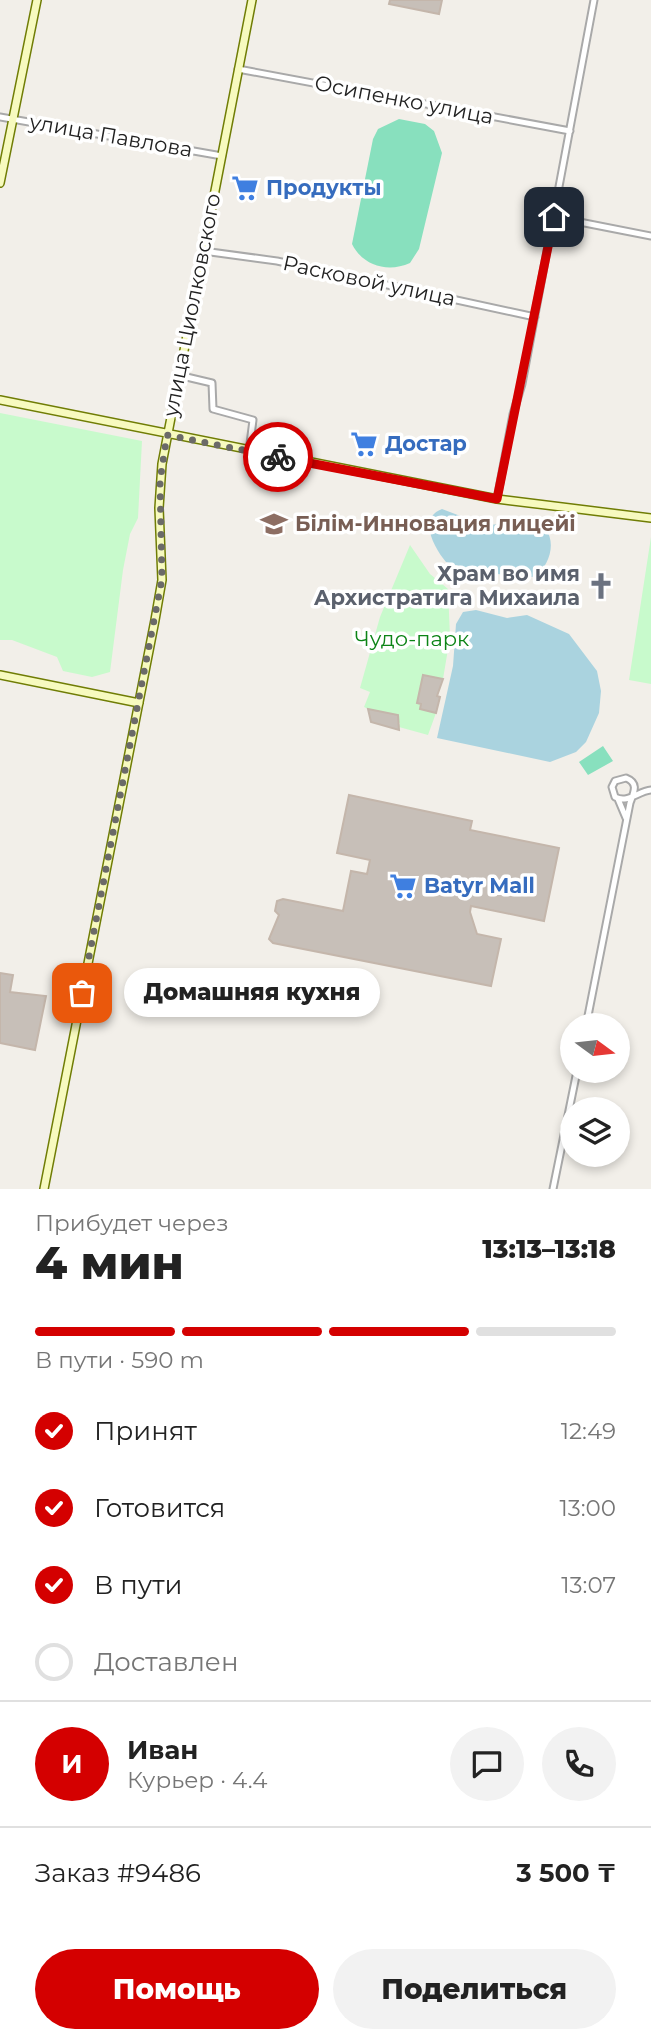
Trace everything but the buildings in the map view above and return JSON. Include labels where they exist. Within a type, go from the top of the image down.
[{"type":"street","points":[[0,183],[37,0]]},
{"type":"street","name":"улица Циолковского","points":[[44,1189],[162,579],[160,481],[167,435],[252,0]]},
{"type":"street","points":[[497,499],[535,317],[594,0]]},
{"type":"street","name":"Осипенко улица","points":[[238,69],[569,131]]},
{"type":"street","name":"улица Павлова","points":[[0,117],[222,156]]},
{"type":"street","points":[[554,217],[651,236]]},
{"type":"street","name":"Расковой улица","points":[[203,251],[274,260],[535,317]]},
{"type":"street","points":[[178,375],[212,383],[213,408],[253,420],[249,451]]},
{"type":"street","points":[[0,400],[497,499],[651,518]]},
{"type":"street","points":[[0,675],[139,703]]},
{"type":"street","points":[[626,822],[618,799],[612,791],[615,780],[626,778],[650,790]]},
{"type":"street","points":[[589,1013],[626,822],[635,789],[632,781]]},
{"type":"street","points":[[618,799],[626,800],[650,790]]},
{"type":"street","points":[[553,1189],[575,1083]]},
{"type":"green space","points":[[399,119],[425,124],[434,131],[442,153],[419,249],[410,263],[385,267],[363,258],[352,244],[373,139],[378,129]]},
{"type":"green space","points":[[0,413],[142,441],[138,518],[130,534],[123,570],[110,672],[92,677],[63,671],[57,657],[12,640],[0,640]]},
{"type":"green space","points":[[651,537],[651,684],[629,680]]},
{"type":"green space","name":"Чудо-парк","points":[[410,545],[430,574],[448,589],[450,637],[443,679],[423,675],[420,709],[436,713],[428,735],[399,727],[400,723],[364,707],[370,692],[360,688],[380,617]]},
{"type":"green space","points":[[603,746],[613,761],[588,775],[579,762]]},
{"type":"water","points":[[442,509],[484,525],[526,523],[545,528],[551,547],[544,567],[535,577],[512,576],[446,562],[433,542],[429,526],[435,513]]},
{"type":"water","points":[[476,610],[507,618],[527,615],[569,634],[597,671],[601,691],[599,713],[586,742],[576,752],[550,762],[437,738],[453,666],[456,624],[463,612]]},
{"type":"way so far","points":[[82,993],[162,579],[159,508],[167,435],[278,457]]},
{"type":"place","name":"Продукты","points":[[245,188]]},
{"type":"place","name":"Достар","points":[[364,444]]},
{"type":"place","name":"Білім-Инновация лицейі","points":[[274,524]]},
{"type":"place","name":"Храм во имя Архистратига Михаила","points":[[601,586]]},
{"type":"place","name":"Batyr Mall","points":[[403,886]]},
{"type":"place","name":"Домашняя кухня","points":[[82,993]]},
{"type":"route","points":[[278,457],[497,499],[554,217]]}]
